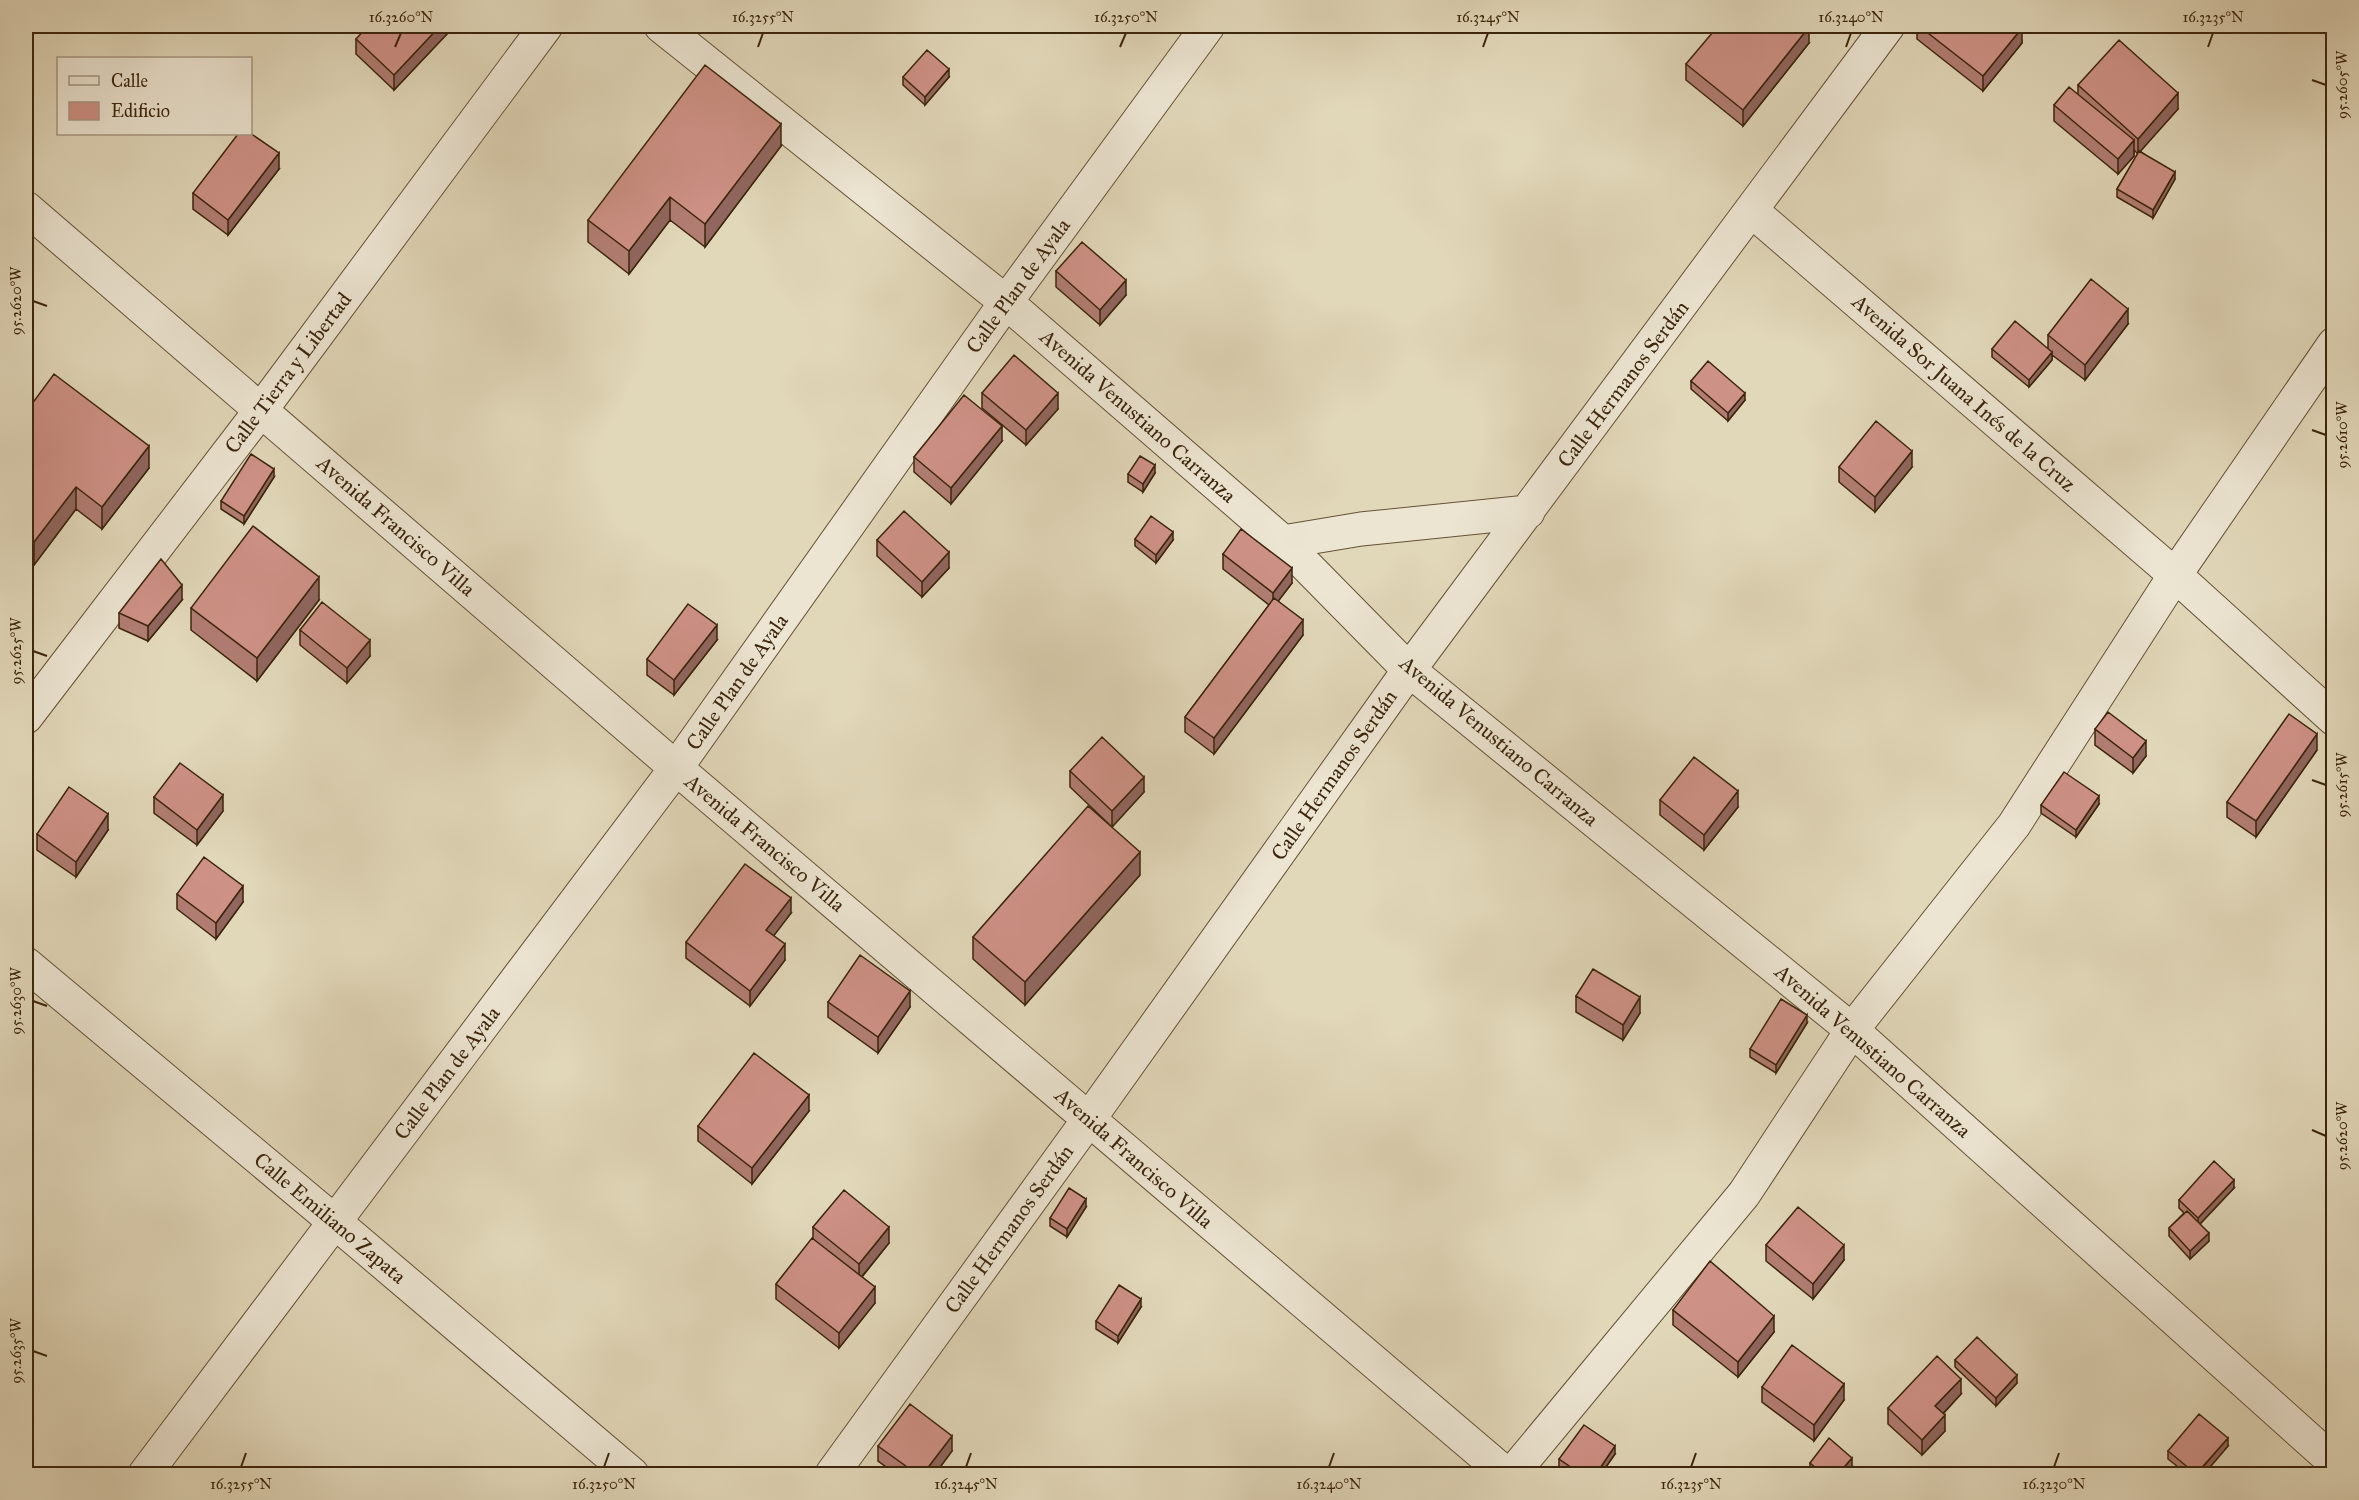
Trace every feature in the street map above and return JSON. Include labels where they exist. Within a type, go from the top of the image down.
[{"type":"street","name":"Calle Tierra y Libertad","points":[[26,717],[261,410],[546,26]]},
{"type":"street","name":"Avenida Venustiano Carranza","points":[[661,26],[1006,302],[1283,542],[1409,670],[1852,1029],[2334,1462]]},
{"type":"street","name":"Calle Plan de Ayala","points":[[145,1474],[676,768],[1006,302],[1208,26]]},
{"type":"street","name":"Calle Hermanos Serdán","points":[[832,1474],[1089,1119],[1409,670],[1888,26]]},
{"type":"street","name":"Avenida Francisco Villa","points":[[26,208],[676,768],[1506,1474]]},
{"type":"street","name":"Avenida Sor Juana Inés de la Cruz","points":[[1752,211],[2175,575],[2334,719]]},
{"type":"street","points":[[1512,1474],[1744,1194],[1852,1029],[2014,825],[2175,575],[2334,344]]},
{"type":"street","points":[[1283,542],[1361,529],[1528,512]]},
{"type":"street","name":"Calle Emiliano Zapata","points":[[26,964],[632,1474]]},
{"type":"building","points":[[368,26],[440,26],[394,75],[356,39]]},
{"type":"building","points":[[1718,26],[1809,27],[1743,110],[1686,64]]},
{"type":"building","points":[[1919,26],[2019,26],[2022,28],[1983,76]]},
{"type":"building","points":[[2119,40],[2178,93],[2138,139],[2078,85]]},
{"type":"building","points":[[927,50],[949,69],[925,97],[903,77]]},
{"type":"building","points":[[705,65],[781,124],[705,224],[670,197],[629,251],[588,220]]},
{"type":"building","points":[[2069,87],[2134,140],[2118,159],[2054,105]]},
{"type":"building","points":[[252,134],[279,153],[228,220],[193,193],[237,135]]},
{"type":"building","points":[[2139,151],[2175,172],[2153,210],[2117,189]]},
{"type":"building","points":[[1082,242],[1126,280],[1100,310],[1056,271]]},
{"type":"building","points":[[2091,279],[2128,309],[2085,365],[2048,335]]},
{"type":"building","points":[[2015,321],[2052,352],[2029,380],[1992,349]]},
{"type":"building","points":[[1014,355],[1058,393],[1026,430],[982,393]]},
{"type":"building","points":[[1708,361],[1745,393],[1728,413],[1691,381]]},
{"type":"building","points":[[54,374],[149,446],[102,507],[76,487],[34,542],[26,536],[26,412]]},
{"type":"building","points":[[964,395],[1002,426],[951,488],[914,457]]},
{"type":"building","points":[[1876,421],[1912,451],[1875,497],[1839,467]]},
{"type":"building","points":[[251,454],[274,469],[244,516],[221,501]]},
{"type":"building","points":[[1140,456],[1155,465],[1143,484],[1128,474]]},
{"type":"building","points":[[904,511],[949,552],[922,582],[877,540]]},
{"type":"building","points":[[1151,516],[1173,532],[1156,555],[1135,539]]},
{"type":"building","points":[[253,526],[319,577],[257,658],[191,608]]},
{"type":"building","points":[[1241,529],[1292,568],[1273,593],[1223,554]]},
{"type":"building","points":[[161,559],[182,585],[148,626],[119,613]]},
{"type":"building","points":[[1274,598],[1303,620],[1214,738],[1185,717]]},
{"type":"building","points":[[322,602],[370,640],[347,668],[300,630]]},
{"type":"building","points":[[688,604],[717,625],[674,680],[647,659]]},
{"type":"building","points":[[2108,712],[2146,741],[2133,758],[2095,729]]},
{"type":"building","points":[[2289,714],[2317,734],[2256,821],[2227,802]]},
{"type":"building","points":[[1102,737],[1144,777],[1112,811],[1070,771]]},
{"type":"building","points":[[1694,757],[1738,791],[1704,835],[1660,800]]},
{"type":"building","points":[[180,763],[223,795],[197,830],[154,797]]},
{"type":"building","points":[[2064,772],[2099,796],[2076,830],[2041,805]]},
{"type":"building","points":[[69,787],[108,814],[76,862],[37,834]]},
{"type":"building","points":[[1088,806],[1140,852],[1025,982],[973,937]]},
{"type":"building","points":[[204,857],[243,886],[216,923],[177,894]]},
{"type":"building","points":[[745,864],[791,898],[766,930],[785,944],[750,991],[686,942]]},
{"type":"building","points":[[860,955],[910,991],[878,1037],[828,1002]]},
{"type":"building","points":[[1593,969],[1640,997],[1623,1025],[1576,996]]},
{"type":"building","points":[[1781,999],[1807,1015],[1776,1065],[1750,1049]]},
{"type":"building","points":[[754,1053],[809,1095],[752,1168],[698,1126]]},
{"type":"building","points":[[2214,1161],[2234,1180],[2198,1218],[2179,1200]]},
{"type":"building","points":[[1069,1188],[1086,1199],[1067,1229],[1050,1218]]},
{"type":"building","points":[[844,1190],[889,1227],[859,1264],[813,1227]]},
{"type":"building","points":[[1798,1207],[1844,1245],[1813,1284],[1766,1245]]},
{"type":"building","points":[[2187,1211],[2209,1233],[2190,1251],[2169,1228]]},
{"type":"building","points":[[812,1238],[875,1287],[839,1333],[776,1284]]},
{"type":"building","points":[[1710,1261],[1774,1316],[1738,1362],[1673,1310]]},
{"type":"building","points":[[1119,1285],[1141,1299],[1118,1336],[1096,1321]]},
{"type":"building","points":[[1977,1337],[2017,1375],[1996,1398],[1955,1360]]},
{"type":"building","points":[[1792,1345],[1844,1384],[1814,1425],[1762,1387]]},
{"type":"building","points":[[1937,1356],[1961,1379],[1935,1406],[1945,1415],[1922,1440],[1888,1408]]},
{"type":"building","points":[[910,1404],[952,1436],[923,1474],[917,1474],[878,1446]]},
{"type":"building","points":[[2199,1414],[2228,1438],[2196,1474],[2168,1451]]},
{"type":"building","points":[[1584,1425],[1615,1446],[1596,1474],[1581,1474],[1559,1459]]},
{"type":"building","points":[[1829,1438],[1852,1458],[1838,1474],[1823,1474],[1810,1463]]}]
